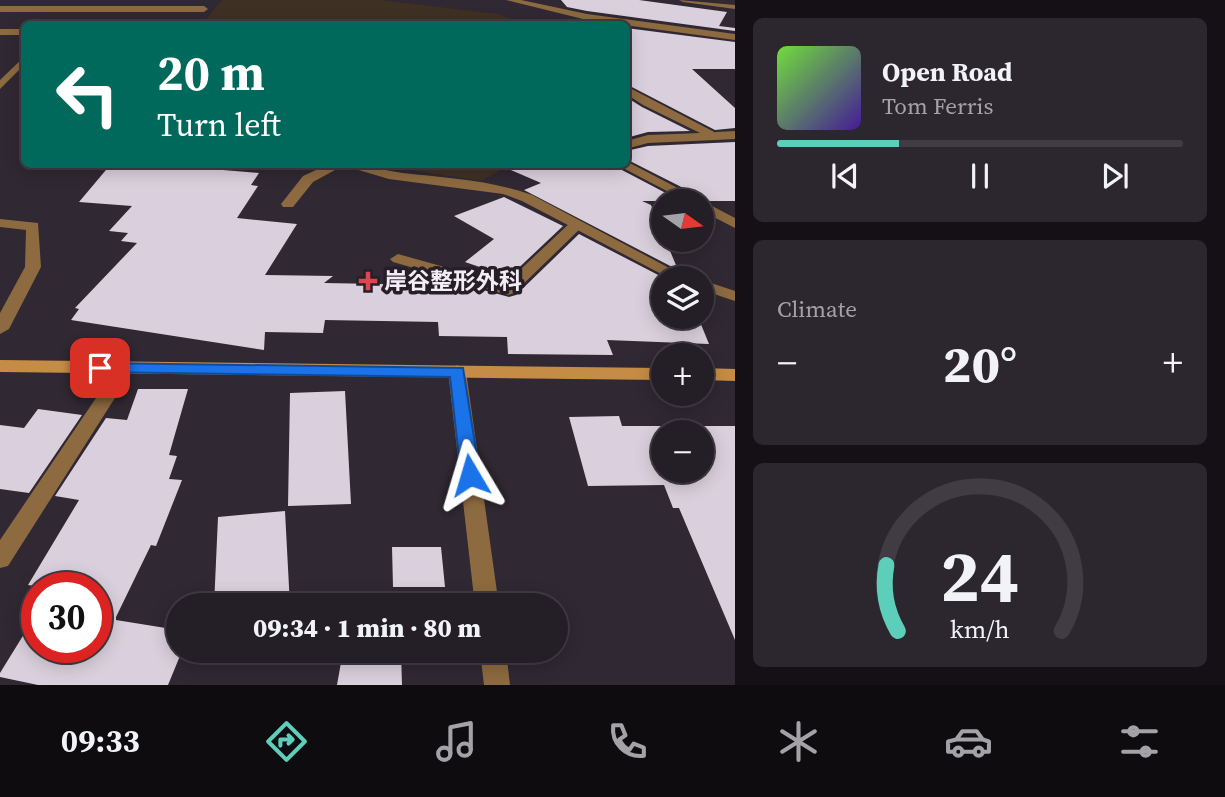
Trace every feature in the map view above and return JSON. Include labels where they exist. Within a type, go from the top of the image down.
[{"type":"street","points":[[510,0],[555,11],[624,21]]},
{"type":"street","points":[[683,0],[735,6]]},
{"type":"street","points":[[0,9],[204,9]]},
{"type":"street","points":[[630,22],[735,37]]},
{"type":"street","points":[[0,32],[21,32]]},
{"type":"street","points":[[0,86],[21,61]]},
{"type":"street","points":[[630,92],[647,103],[716,135]]},
{"type":"street","points":[[630,144],[648,139],[735,135]]},
{"type":"street","points":[[630,167],[673,189]]},
{"type":"street","points":[[288,204],[308,179],[333,168]]},
{"type":"street","points":[[359,168],[389,175],[505,190],[527,198],[657,266]]},
{"type":"street","points":[[714,212],[735,223]]},
{"type":"street","points":[[0,223],[33,226],[33,267],[0,329]]},
{"type":"street","points":[[398,260],[508,290],[577,224]]},
{"type":"street","points":[[714,289],[735,296]]},
{"type":"street","points":[[0,366],[651,374]]},
{"type":"street","points":[[0,559],[125,368]]},
{"type":"street","points":[[457,371],[485,593]]},
{"type":"street","points":[[714,374],[735,375]]},
{"type":"street","points":[[494,663],[497,685]]},
{"type":"shaded area","points":[[222,0],[380,0],[498,14],[516,21],[204,21]]},
{"type":"shaded area","points":[[398,168],[504,168],[481,181]]},
{"type":"building","points":[[561,0],[639,0],[727,12],[719,26],[735,28],[735,31],[587,11],[567,7]]},
{"type":"building","points":[[630,29],[735,42],[735,69],[692,69],[735,108],[735,128],[715,130],[630,86]]},
{"type":"building","points":[[630,100],[690,131],[648,132],[630,137]]},
{"type":"building","points":[[735,142],[735,201],[714,201],[714,189],[685,189],[630,161],[630,150],[648,146]]},
{"type":"building","points":[[108,168],[198,168],[259,173],[251,185],[258,186],[237,218],[297,224],[265,275],[333,276],[324,283],[435,285],[443,279],[509,297],[516,295],[579,234],[651,271],[651,329],[703,329],[709,343],[607,340],[613,355],[508,354],[507,337],[439,336],[438,322],[325,320],[323,333],[265,332],[264,350],[71,320],[79,309],[75,308],[137,243],[121,241],[128,233],[109,231],[132,206],[79,202]]},
{"type":"building","points":[[506,168],[619,168],[658,189],[651,189],[651,201],[642,201],[651,205],[651,252],[671,252],[676,266],[670,266],[524,190],[541,183]]},
{"type":"building","points":[[504,197],[563,226],[509,277],[465,262],[494,239],[454,216]]},
{"type":"building","points":[[138,389],[188,389],[169,455],[177,456],[169,479],[182,480],[156,546],[151,545],[116,617],[116,620],[166,628],[166,663],[177,663],[168,685],[38,685],[0,677],[21,639],[21,663],[112,663],[112,572],[36,572],[79,500],[55,496],[106,418],[127,420]]},
{"type":"building","points":[[345,391],[351,504],[288,506],[290,393]]},
{"type":"building","points":[[38,409],[82,415],[29,493],[0,489],[0,425],[24,428]]},
{"type":"building","points":[[619,416],[622,426],[651,426],[651,483],[714,483],[714,426],[735,426],[735,640],[679,508],[673,508],[664,485],[588,486],[569,417]]},
{"type":"building","points":[[285,511],[289,593],[215,593],[218,517]]},
{"type":"building","points":[[392,547],[441,547],[445,587],[393,587]]},
{"type":"building","points":[[341,663],[401,663],[402,685],[337,685]]},
{"type":"place","name":"岸谷整形外科","points":[[368,281]]},
{"type":"route","points":[[100,368],[457,371],[470,475]]}]
